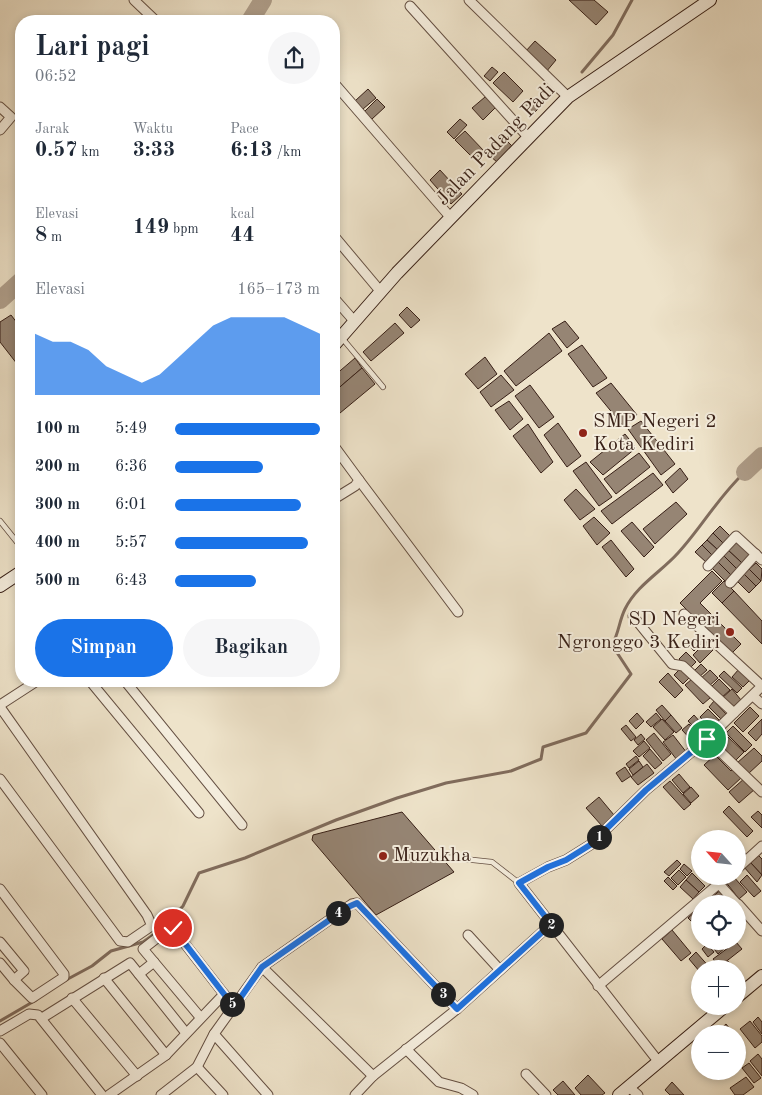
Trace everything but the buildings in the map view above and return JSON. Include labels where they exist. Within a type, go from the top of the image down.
[{"type":"main road","name":"Jalan Padang Padi","points":[[340,339],[381,292],[568,97],[710,0]]},
{"type":"main road","points":[[0,586],[15,576]]},
{"type":"main road","points":[[746,989],[762,976]]},
{"type":"main road","points":[[619,1095],[634,1091],[658,1060],[714,1015]]},
{"type":"street","points":[[134,0],[150,15]]},
{"type":"street","points":[[469,0],[568,97]]},
{"type":"street","points":[[410,6],[528,137]]},
{"type":"street","points":[[340,91],[451,218]]},
{"type":"street","points":[[0,107],[10,114],[10,120],[0,130]]},
{"type":"street","points":[[340,243],[381,292]]},
{"type":"street","points":[[340,305],[355,322]]},
{"type":"street","points":[[340,454],[458,612]]},
{"type":"street","points":[[340,495],[355,486],[359,480]]},
{"type":"street","points":[[708,566],[734,536],[759,557],[730,583]]},
{"type":"street","points":[[658,1060],[519,883],[548,867],[566,860],[590,845],[646,790],[707,739],[762,686],[684,614]]},
{"type":"street","points":[[633,616],[672,664],[683,666],[734,713]]},
{"type":"street","points":[[0,779],[120,941],[128,942],[150,927],[152,924],[147,914],[0,706],[28,687]]},
{"type":"street","points":[[95,687],[199,814]]},
{"type":"street","points":[[130,687],[242,825]]},
{"type":"street","points":[[753,696],[762,704]]},
{"type":"street","points":[[707,739],[762,792]]},
{"type":"street","points":[[746,861],[762,846]]},
{"type":"street","points":[[598,986],[719,885]]},
{"type":"street","points":[[721,885],[729,895]]},
{"type":"street","points":[[0,889],[64,974],[64,977],[32,998],[0,963]]},
{"type":"street","points":[[161,1095],[197,1067],[214,1034],[262,967],[348,907],[357,903],[457,1009]]},
{"type":"street","points":[[746,914],[762,931]]},
{"type":"street","points":[[358,1094],[373,1076],[457,1009],[551,924]]},
{"type":"street","points":[[200,1017],[143,949],[168,928],[173,928],[234,1007]]},
{"type":"street","points":[[468,935],[500,970]]},
{"type":"street","points":[[0,942],[24,971],[14,980]]},
{"type":"street","points":[[139,974],[154,962]]},
{"type":"street","points":[[42,1018],[130,963],[186,1033]]},
{"type":"street","points":[[262,967],[373,1076]]},
{"type":"street","points":[[104,978],[166,1055]]},
{"type":"street","points":[[109,1095],[166,1055],[200,1017],[224,994]]},
{"type":"street","points":[[72,998],[137,1076]]},
{"type":"street","points":[[0,1031],[32,1014],[42,1018],[102,1095]]},
{"type":"street","points":[[214,1034],[268,1095]]},
{"type":"street","points":[[0,1043],[42,1095]]},
{"type":"street","points":[[406,1049],[438,1082],[461,1088],[473,1095]]},
{"type":"street","points":[[197,1067],[223,1095]]},
{"type":"street","points":[[526,1074],[546,1095]]},
{"type":"lane","points":[[340,343],[382,387]]},
{"type":"lane","points":[[0,521],[15,540]]},
{"type":"lane","points":[[445,857],[492,862],[519,883]]},
{"type":"waterway","points":[[254,15],[263,0]]},
{"type":"waterway","points":[[582,72],[613,35],[632,0]]},
{"type":"waterway","points":[[0,300],[15,286]]},
{"type":"waterway","points":[[745,472],[762,456]]},
{"type":"waterway","points":[[66,980],[92,966],[111,951],[143,942],[163,928],[183,906],[199,873],[245,858],[336,820],[397,798],[446,783],[511,771],[541,759],[543,747],[586,733],[631,674],[612,645],[630,600],[678,553],[745,472]]},
{"type":"waterway","points":[[0,1021],[36,1000]]},
{"type":"place","name":"SMP Negeri 2 Kota Kediri","points":[[583,433]]},
{"type":"place","name":"SD Negeri Ngronggo 3 Kediri","points":[[730,632]]},
{"type":"place","name":"Muzukha","points":[[383,856]]},
{"type":"route","points":[[173,928],[234,1007],[262,967],[352,904],[357,903],[457,1009],[551,924],[519,883],[548,867],[566,860],[590,845],[646,790],[707,739]]}]
